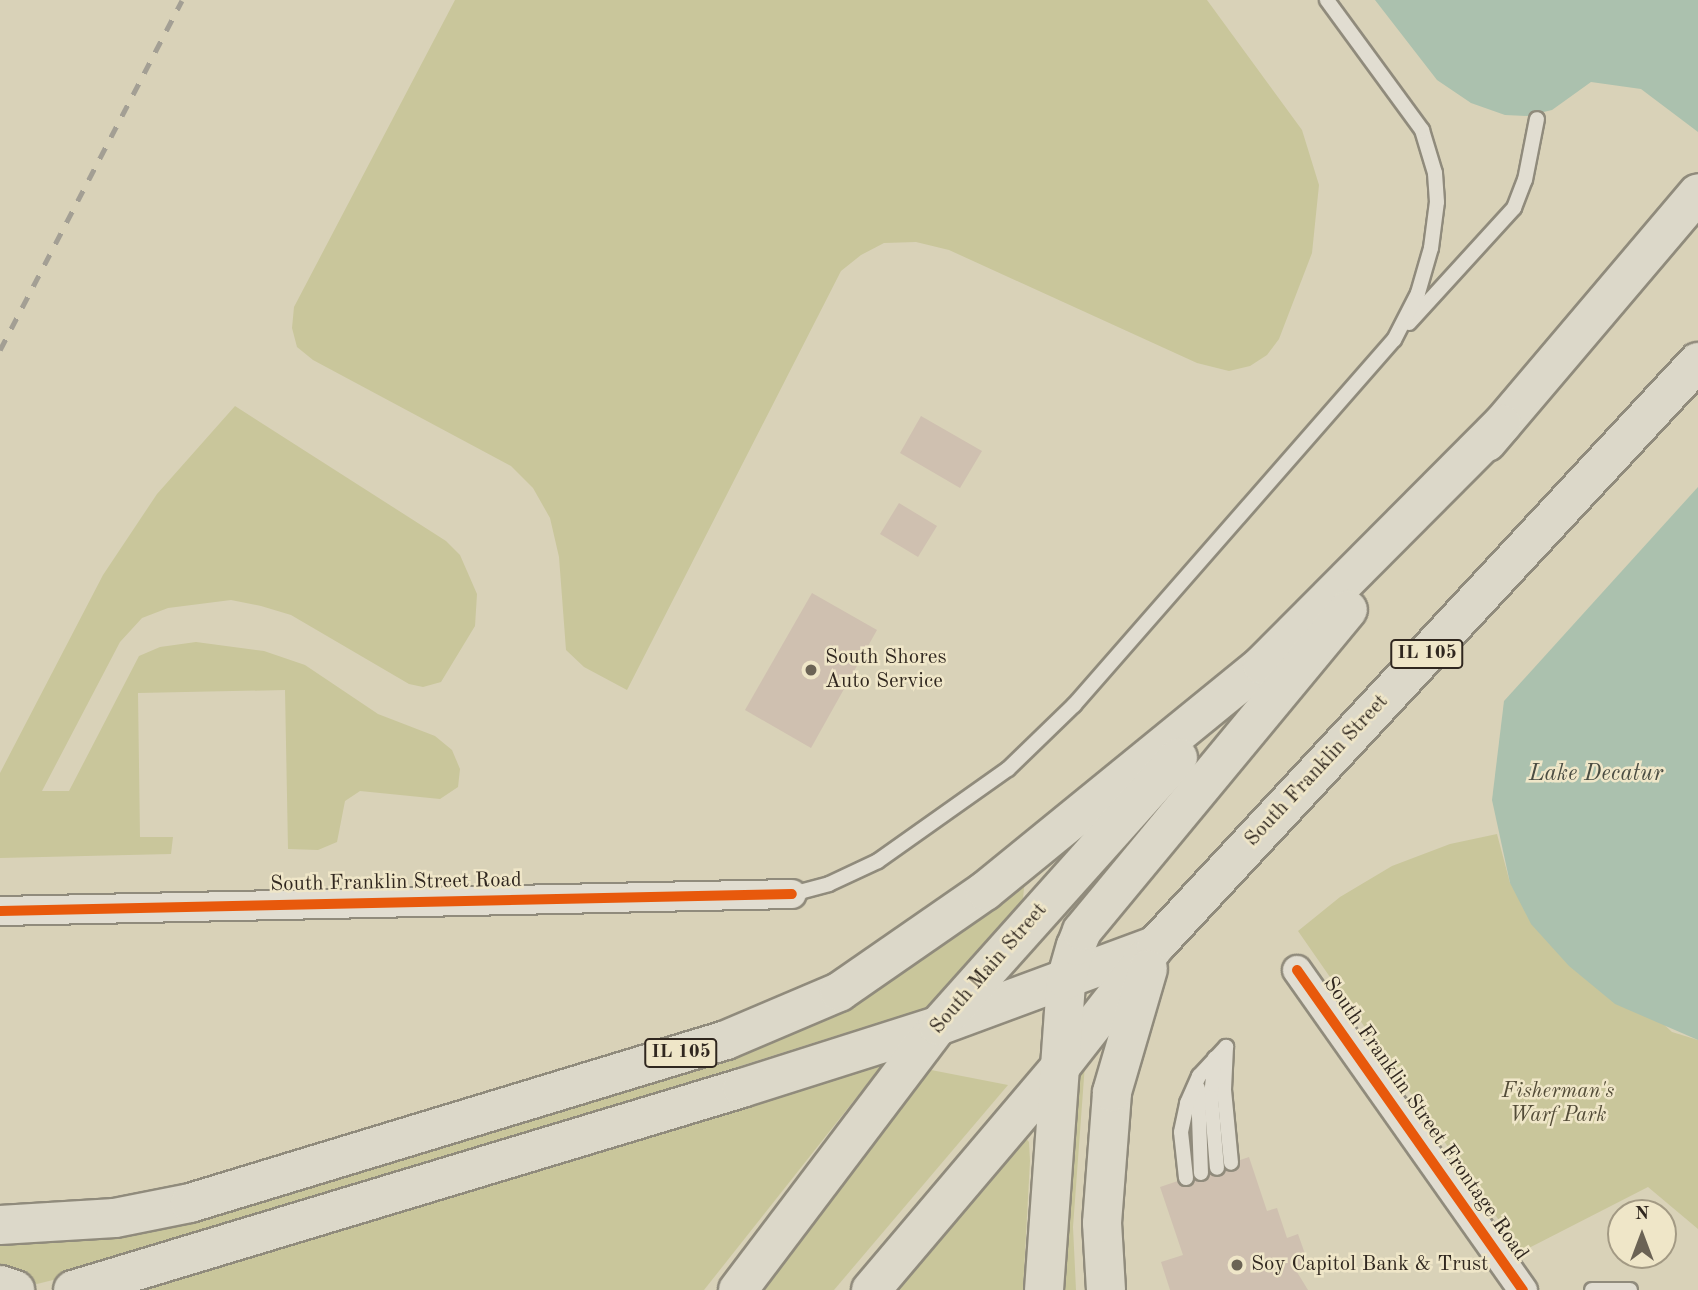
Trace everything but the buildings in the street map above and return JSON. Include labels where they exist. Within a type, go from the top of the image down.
[{"type":"main road","name":"IL 105","points":[[0,1225],[115,1218],[190,1203],[726,1040],[804,1009],[863,979],[985,891],[1262,665],[1502,424],[1687,205]]},
{"type":"main road","name":"South Franklin Street","points":[[1061,1066],[1156,945],[1698,362]]},
{"type":"main road","points":[[1044,1290],[1066,980],[1082,931],[1502,424]]},
{"type":"main road","name":"South Main Street","points":[[738,1290],[938,1026],[1262,665]]},
{"type":"main road","name":"IL 105","points":[[73,1290],[938,1026],[1156,945]]},
{"type":"main road","points":[[1106,1290],[1102,1223],[1112,1093],[1156,945]]},
{"type":"main road","points":[[871,1290],[1061,1066]]},
{"type":"main road","points":[[0,1285],[15,1290]]},
{"type":"street","name":"South Franklin Street Road","points":[[0,911],[792,894]]},
{"type":"street","name":"South Franklin Street Frontage Road","points":[[1297,970],[1523,1290]]},
{"type":"lane","points":[[1327,0],[1422,130],[1436,173],[1437,202],[1431,248],[1418,293],[1394,340]]},
{"type":"lane","points":[[792,894],[819,888],[878,861],[1008,769],[1074,705],[1394,340],[1514,208],[1525,180],[1537,118]]},
{"type":"lane","points":[[1186,1178],[1181,1132],[1187,1103],[1199,1076],[1226,1046],[1224,1166]]},
{"type":"lane","points":[[1199,1076],[1196,1115],[1201,1173]]},
{"type":"lane","points":[[1592,1290],[1630,1290]]},
{"type":"green space","points":[[455,0],[1207,0],[1302,130],[1319,185],[1312,253],[1279,339],[1267,355],[1250,366],[1229,371],[1197,363],[949,250],[916,242],[884,243],[861,255],[841,271],[627,690],[584,667],[566,650],[559,557],[550,518],[533,488],[511,466],[313,360],[297,347],[292,328],[294,307]]},
{"type":"green space","points":[[235,406],[446,541],[460,555],[477,594],[475,626],[441,682],[423,687],[409,684],[291,615],[231,600],[168,608],[142,618],[120,642],[42,791],[69,791],[139,656],[160,647],[196,642],[264,651],[305,665],[378,714],[435,736],[452,750],[460,769],[458,787],[440,799],[360,791],[345,801],[337,842],[318,850],[288,849],[285,690],[138,693],[140,837],[173,837],[171,854],[0,858],[0,773],[103,575],[157,494]]},
{"type":"green space","name":"Fisherman's Warf Park","points":[[1497,834],[1510,883],[1672,1032],[1698,1040],[1698,1229],[1677,1211],[1677,1199],[1662,1199],[1648,1187],[1625,1199],[1607,1199],[1607,1208],[1521,1252],[1298,931],[1340,897],[1392,866],[1450,844]]},
{"type":"green space","points":[[1025,877],[1023,899],[928,1007],[73,1275],[37,1284],[0,1272],[0,1237],[710,1054]]},
{"type":"green space","points":[[886,1060],[704,1290],[118,1290]]},
{"type":"green space","points":[[1085,1064],[1073,1227],[1076,1290],[1063,1290],[1080,1067]]},
{"type":"green space","points":[[926,1069],[1008,1085],[834,1290],[753,1290]]},
{"type":"green space","points":[[1024,1136],[1029,1142],[1030,1161],[1023,1290],[882,1290]]},
{"type":"water","points":[[1375,0],[1698,0],[1698,132],[1641,89],[1591,82],[1552,110],[1527,116],[1505,115],[1471,103],[1437,80]]},
{"type":"water","name":"Lake Decatur","points":[[1698,487],[1698,1040],[1615,1004],[1569,966],[1531,924],[1510,883],[1492,800],[1504,701]]},
{"type":"railway","points":[[0,350],[182,0]]},
{"type":"cycle path","points":[[0,911],[792,894]]},
{"type":"cycle path","points":[[1297,970],[1523,1290]]},
{"type":"place","name":"South Shores Auto Service","points":[[811,670]]},
{"type":"place","name":"Soy Capitol Bank & Trust","points":[[1237,1265]]}]
